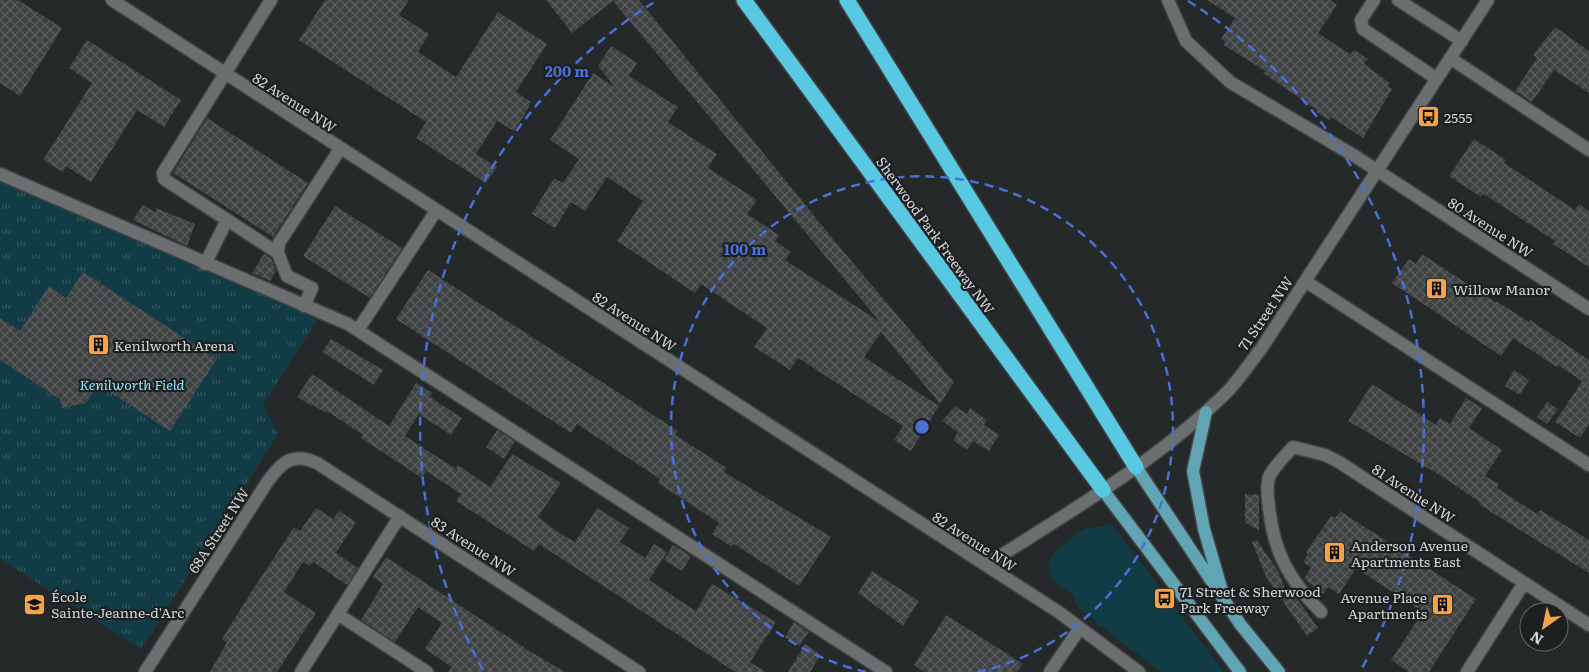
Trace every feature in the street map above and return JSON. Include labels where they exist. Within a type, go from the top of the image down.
[{"type":"highway","name":"Sherwood Park Freeway NW","points":[[744,0],[1103,490]]},
{"type":"highway","points":[[847,0],[1136,466]]},
{"type":"main road","points":[[1206,412],[1193,471],[1204,529],[1226,603]]},
{"type":"main road","points":[[1136,466],[1226,603],[1279,672]]},
{"type":"main road","points":[[1103,490],[1240,672]]},
{"type":"street","name":"82 Avenue NW","points":[[112,0],[986,565],[1080,628],[1139,672]]},
{"type":"street","points":[[271,0],[163,173],[164,179],[278,253]]},
{"type":"street","name":"80 Avenue NW","points":[[1168,0],[1186,41],[1230,82],[1376,170],[1589,309]]},
{"type":"street","points":[[1374,0],[1361,20],[1363,29],[1437,78]]},
{"type":"street","points":[[1398,0],[1462,40]]},
{"type":"street","name":"71 Street NW","points":[[986,565],[1103,490],[1136,466],[1206,412],[1242,374],[1305,282],[1488,0]]},
{"type":"street","points":[[1450,58],[1589,150]]},
{"type":"street","points":[[304,306],[312,288],[287,276],[278,253],[279,244],[340,149]]},
{"type":"street","points":[[0,174],[358,330],[886,672]]},
{"type":"street","points":[[358,330],[436,211]]},
{"type":"street","points":[[205,264],[227,220]]},
{"type":"street","points":[[1305,282],[1589,465]]},
{"type":"street","name":"81 Avenue NW","points":[[1321,612],[1300,591],[1289,574],[1277,548],[1271,527],[1267,484],[1272,470],[1293,447],[1318,453],[1339,462],[1589,625]]},
{"type":"street","name":"83 Avenue NW","points":[[289,460],[302,458],[317,463],[639,672]]},
{"type":"street","name":"68A Street NW","points":[[145,672],[268,481],[278,468],[289,460]]},
{"type":"street","points":[[301,672],[339,615],[400,516]]},
{"type":"street","points":[[1467,672],[1524,583]]},
{"type":"street","points":[[339,615],[427,672]]},
{"type":"street","points":[[1050,672],[1080,628]]},
{"type":"green space","name":"Kenilworth Field","points":[[0,181],[319,317],[263,405],[278,434],[141,649],[0,559]]},
{"type":"green space","points":[[1110,523],[1224,672],[1161,672],[1099,625],[1075,603],[1074,595],[1056,582],[1049,570],[1051,558],[1055,553],[1080,531],[1090,527],[1102,527]]},
{"type":"building","points":[[0,0],[18,0],[62,28],[20,96],[0,83]]},
{"type":"building","points":[[325,0],[409,0],[399,15],[429,34],[418,52],[456,77],[498,12],[547,44],[516,92],[531,102],[514,131],[497,121],[476,154],[497,167],[486,183],[416,138],[426,122],[299,40]]},
{"type":"building","points":[[546,0],[639,0],[837,244],[954,382],[940,404],[881,332],[864,357],[939,406],[911,451],[894,440],[903,426],[798,358],[790,370],[754,347],[767,328],[701,284],[695,293],[617,241],[643,201],[607,177],[585,211],[571,202],[555,228],[532,214],[554,178],[563,183],[579,159],[550,140],[593,73],[615,87],[598,66],[611,46],[637,63],[629,76],[678,107],[668,122],[717,154],[708,168],[757,200],[747,214],[779,235],[775,241],[791,252],[785,260],[880,322],[613,1],[572,33]]},
{"type":"building","points":[[1207,0],[1330,0],[1337,5],[1318,33],[1350,54],[1355,50],[1368,59],[1364,64],[1390,83],[1388,86],[1392,89],[1363,138],[1331,117],[1329,120],[1316,112],[1317,110],[1263,73],[1265,71],[1224,45],[1225,42],[1221,39],[1235,18]]},
{"type":"building","points":[[1555,27],[1589,51],[1589,93],[1554,70],[1532,102],[1515,91],[1537,58],[1533,55]]},
{"type":"building","points":[[87,40],[181,100],[164,127],[137,110],[91,182],[66,166],[63,172],[43,160],[92,83],[69,68]]},
{"type":"building","points":[[207,118],[308,183],[273,237],[173,173]]},
{"type":"building","points":[[1474,139],[1506,160],[1504,163],[1575,210],[1579,204],[1589,211],[1589,267],[1553,244],[1555,241],[1484,194],[1481,197],[1449,176]]},
{"type":"building","points":[[143,205],[155,212],[156,208],[195,224],[187,246],[133,220]]},
{"type":"building","points":[[335,206],[402,248],[370,298],[303,256]]},
{"type":"building","points":[[264,254],[271,258],[276,271],[270,281],[252,273]]},
{"type":"building","points":[[1422,254],[1495,302],[1529,322],[1530,320],[1589,360],[1589,424],[1580,438],[1555,422],[1582,381],[1513,338],[1501,356],[1392,283],[1409,259],[1416,264]]},
{"type":"building","points":[[428,270],[678,431],[675,435],[727,468],[724,472],[831,537],[799,586],[734,544],[732,547],[712,534],[719,523],[658,483],[660,479],[577,424],[571,433],[396,319]]},
{"type":"building","name":"Kenilworth Arena","points":[[83,272],[217,359],[170,431],[98,384],[86,403],[62,408],[60,399],[0,360],[0,318],[20,331],[49,286],[66,298]]},
{"type":"building","points":[[331,339],[383,370],[374,385],[322,352]]},
{"type":"building","points":[[1514,370],[1529,380],[1520,395],[1505,386]]},
{"type":"building","points":[[312,374],[389,426],[416,383],[432,393],[430,397],[462,418],[451,435],[419,414],[405,436],[456,469],[458,465],[490,487],[512,454],[561,483],[538,517],[558,532],[575,542],[597,508],[629,528],[620,542],[645,558],[654,544],[667,552],[649,580],[696,611],[712,584],[776,622],[750,662],[766,672],[735,672],[539,544],[534,551],[456,501],[461,494],[426,471],[422,478],[361,438],[363,435],[327,411],[326,413],[297,397]]},
{"type":"building","points":[[1372,384],[1436,425],[1440,418],[1450,424],[1466,398],[1482,408],[1469,428],[1502,450],[1485,476],[1499,484],[1497,488],[1537,514],[1540,510],[1589,540],[1589,573],[1480,505],[1481,503],[1443,477],[1348,421]]},
{"type":"building","points":[[1547,402],[1558,409],[1547,424],[1537,417]]},
{"type":"building","points":[[955,406],[967,414],[970,408],[987,420],[984,425],[999,435],[989,451],[973,441],[967,450],[953,440],[958,432],[942,421]]},
{"type":"building","points":[[497,430],[515,441],[504,459],[486,447]]},
{"type":"building","points":[[1245,494],[1259,495],[1259,531],[1245,522]]},
{"type":"building","points":[[316,508],[333,519],[339,511],[356,522],[336,553],[358,568],[347,585],[313,562],[310,566],[303,562],[284,592],[316,613],[277,672],[210,672],[227,642],[222,639],[250,594],[294,527],[300,531]]},
{"type":"building","points":[[1340,511],[1476,599],[1429,672],[1409,672],[1391,660],[1423,612],[1356,568],[1339,594],[1328,587],[1323,594],[1304,579],[1311,568],[1303,562],[1308,554],[1306,552],[1331,516],[1335,518]]},
{"type":"building","points":[[1257,540],[1278,571],[1285,589],[1290,589],[1318,628],[1307,636],[1266,577],[1252,542]]},
{"type":"building","points":[[673,545],[691,556],[682,571],[664,560]]},
{"type":"building","points":[[386,557],[531,652],[565,672],[448,672],[452,667],[425,649],[442,623],[418,607],[395,642],[361,620],[383,584],[373,577]]},
{"type":"building","points":[[872,571],[919,601],[903,626],[858,593]]},
{"type":"building","points":[[946,615],[1023,664],[1017,672],[924,672],[914,665]]},
{"type":"building","points":[[794,622],[809,632],[799,646],[785,637]]},
{"type":"building","points":[[805,644],[821,655],[810,672],[788,672]]},
{"type":"place","name":"2555","points":[[1428,117]]},
{"type":"place","name":"Willow Manor","points":[[1437,289]]},
{"type":"place","name":"Kenilworth Arena","points":[[98,345]]},
{"type":"place","name":"Anderson Avenue Apartments East","points":[[1335,553]]},
{"type":"place","name":"71 Street & Sherwood Park Freeway","points":[[1164,599]]},
{"type":"place","name":"École Sainte-Jeanne-d'Arc","points":[[35,604]]},
{"type":"place","name":"Avenue Place Apartments","points":[[1443,605]]}]
